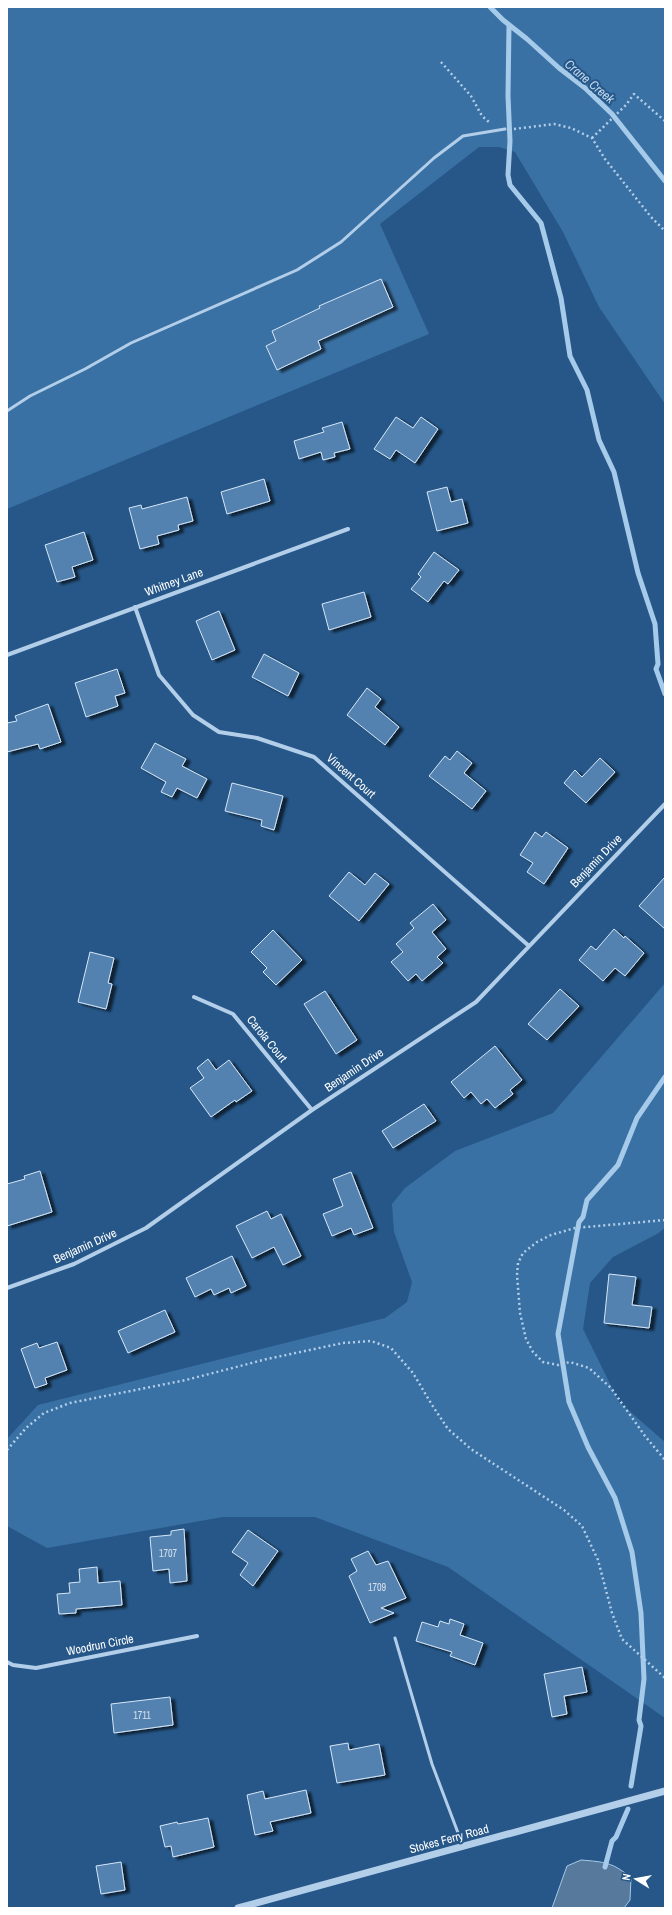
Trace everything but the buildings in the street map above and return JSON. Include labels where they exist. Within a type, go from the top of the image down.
[{"type":"street","name":"Whitney Lane","points":[[7,655],[348,529]]},
{"type":"street","name":"Vincent Court","points":[[135,607],[159,675],[193,716],[219,732],[257,738],[314,757],[529,946]]},
{"type":"street","name":"Benjamin Drive","points":[[7,1288],[74,1264],[146,1228],[312,1110],[476,1002],[665,804]]},
{"type":"street","name":"Carola Court","points":[[194,997],[233,1014],[312,1110]]},
{"type":"street","name":"Woodrun Circle","points":[[7,1662],[13,1666],[36,1668],[197,1636]]},
{"type":"street","name":"Stokes Ferry Road","points":[[238,1908],[665,1791]]},
{"type":"lane","points":[[7,411],[30,396],[85,369],[131,343],[182,319],[297,270],[341,242],[434,158],[463,136],[505,129]]},
{"type":"lane","points":[[395,1638],[432,1764],[463,1846]]},
{"type":"path","points":[[441,62],[471,96],[482,116],[492,125],[505,129]]},
{"type":"path","points":[[592,138],[626,105],[634,94],[665,121]]},
{"type":"path","points":[[517,128],[554,124],[571,128],[592,138],[605,159],[650,217],[665,231]]},
{"type":"path","points":[[665,1220],[575,1228],[551,1235],[536,1242],[522,1253],[518,1263],[517,1275],[520,1313],[526,1339],[532,1352],[543,1362],[558,1365],[570,1362],[590,1368],[611,1388],[645,1436],[665,1460]]},
{"type":"path","points":[[7,1450],[26,1428],[44,1413],[70,1403],[186,1380],[267,1358],[344,1343],[371,1341],[378,1343],[391,1348],[413,1373],[448,1429],[471,1449],[564,1510],[582,1526],[598,1560],[612,1613],[622,1639],[665,1678]]},
{"type":"shaded area","points":[[7,7],[665,7],[665,404],[599,307],[563,232],[515,152],[499,147],[479,147],[380,224],[429,334],[7,509]]},
{"type":"shaded area","points":[[665,983],[665,1228],[657,1234],[613,1257],[590,1283],[583,1329],[619,1402],[665,1442],[665,1718],[448,1567],[315,1517],[223,1517],[47,1548],[7,1526],[7,1439],[38,1405],[385,1318],[407,1302],[412,1282],[394,1232],[392,1204],[405,1188],[455,1151],[553,1113]]},
{"type":"shaded area","points":[[581,1860],[596,1861],[608,1864],[619,1869],[631,1878],[630,1900],[624,1908],[552,1908],[567,1866]]},
{"type":"waterway","name":"Crane Creek","points":[[490,7],[559,68],[585,88],[612,114],[665,181]]},
{"type":"waterway","points":[[509,25],[508,96],[510,141],[508,175],[510,185],[541,223],[561,298],[570,356],[587,390],[599,440],[614,472],[638,573],[655,624],[658,664],[656,669],[665,694]]},
{"type":"waterway","points":[[631,1786],[641,1726],[639,1720],[644,1679],[641,1613],[632,1552],[615,1498],[588,1447],[569,1402],[558,1334],[579,1222],[583,1217],[587,1200],[618,1165],[637,1118],[665,1077]]},
{"type":"waterway","points":[[605,1867],[612,1841],[616,1837],[628,1809]]}]
